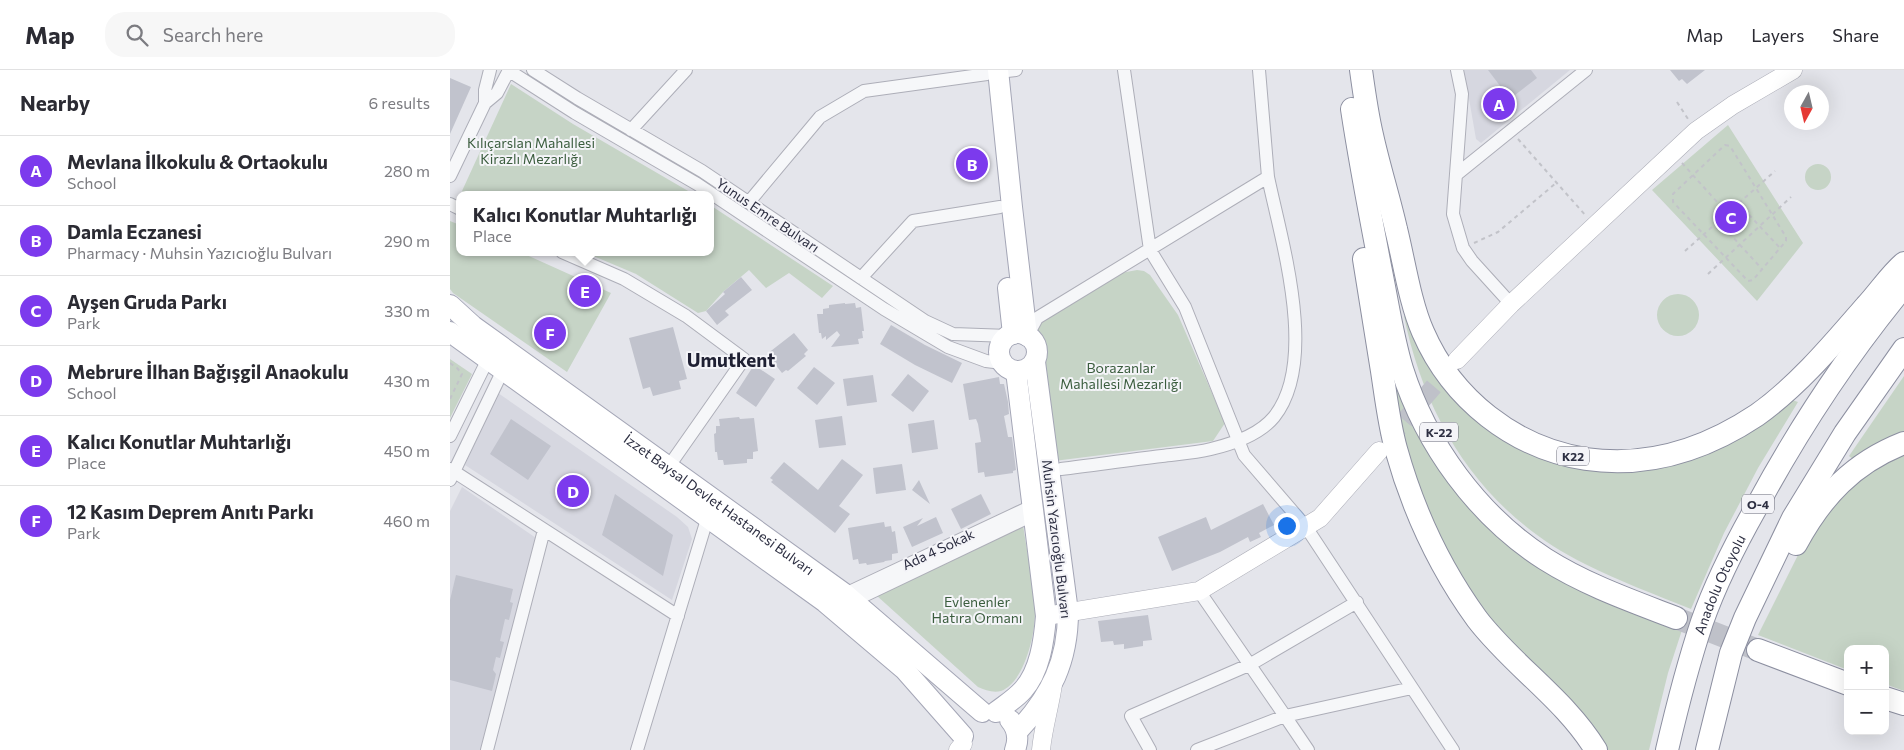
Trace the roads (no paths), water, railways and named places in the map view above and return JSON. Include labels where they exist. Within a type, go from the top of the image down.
[{"type":"highway","points":[[1346,70],[1365,143]]},
{"type":"highway","points":[[1361,70],[1365,143],[1356,189],[1363,255],[1388,408],[1396,448],[1409,489],[1429,537],[1452,583],[1478,620],[1514,662],[1561,706],[1583,730],[1596,750]]},
{"type":"highway","name":"K22","points":[[1365,143],[1422,330],[1433,352],[1451,380],[1465,396],[1496,423],[1539,447],[1562,454],[1606,462],[1641,460],[1670,456],[1719,437],[1757,414],[1807,372],[1904,263]]},
{"type":"highway","name":"K-22","points":[[1365,143],[1373,172],[1388,260],[1405,341],[1418,386],[1430,415],[1452,454],[1469,477],[1498,509],[1546,549],[1603,579],[1678,614]]},
{"type":"highway","name":"Anadolu Otoyolu","points":[[1667,750],[1702,621],[1722,574],[1744,530],[1788,451],[1820,400],[1876,320],[1904,286]]},
{"type":"highway","name":"O-4","points":[[1706,750],[1731,653],[1745,618],[1793,518],[1849,426],[1904,349]]},
{"type":"highway","points":[[1745,618],[1776,581],[1806,526],[1830,493],[1841,481],[1872,457],[1904,443]]},
{"type":"highway","points":[[1844,674],[1760,646],[1844,682]]},
{"type":"highway","points":[[1889,691],[1904,696]]},
{"type":"highway","points":[[1889,699],[1904,704]]},
{"type":"main road","points":[[997,71],[1012,207],[1016,335]]},
{"type":"main road","points":[[997,71],[1000,207],[1016,335]]},
{"type":"main road","name":"İzzet Baysal Devlet Hastanesi Bulvarı","points":[[450,305],[473,326],[849,597],[989,712],[1007,717],[1017,745]]},
{"type":"main road","name":"İzzet Baysal Devlet Hastanesi Bulvarı","points":[[450,332],[825,602],[904,669],[962,745]]},
{"type":"main road","points":[[1016,335],[1032,340],[1037,350],[1035,362],[1027,369],[1009,367],[999,353],[1005,339],[1016,335]]},
{"type":"main road","name":"Muhsin Yazıcıoğlu Bulvarı","points":[[1017,745],[1054,681],[1064,656],[1068,630],[1068,612],[1035,362]]},
{"type":"main road","name":"Muhsin Yazıcıoğlu Bulvarı","points":[[962,745],[968,722],[989,712],[1022,691],[1034,673],[1043,640],[1046,616],[1032,510],[1009,367]]},
{"type":"street","points":[[450,176],[485,102],[485,90],[490,70]]},
{"type":"street","name":"Yunus Emre Bulvarı","points":[[533,70],[576,98],[702,171],[925,321],[953,334],[1016,335]]},
{"type":"street","points":[[631,130],[686,70]]},
{"type":"street","points":[[1124,70],[1150,250],[1185,307],[1244,455],[1306,527],[1453,750]]},
{"type":"street","points":[[1060,469],[1210,450],[1238,440],[1260,428],[1274,418],[1283,403],[1295,359],[1296,330],[1292,292],[1268,177],[1259,70]]},
{"type":"street","points":[[1458,70],[1462,94],[1454,214],[1463,248],[1472,261],[1511,304]]},
{"type":"street","points":[[1457,174],[1586,70]]},
{"type":"street","points":[[1457,360],[1511,304],[1696,131],[1733,105],[1793,70]]},
{"type":"street","points":[[485,102],[497,93],[508,71],[574,113],[707,191]]},
{"type":"street","points":[[749,202],[820,117],[864,90],[997,71]]},
{"type":"street","points":[[1016,335],[1037,318],[1268,177]]},
{"type":"street","points":[[714,195],[884,310],[948,347],[1009,367]]},
{"type":"street","points":[[861,278],[913,220],[1000,207]]},
{"type":"street","points":[[571,256],[632,284],[686,316],[744,359],[669,466]]},
{"type":"street","points":[[450,436],[460,416],[496,365]]},
{"type":"street","points":[[496,365],[476,428],[451,474],[544,530],[678,616]]},
{"type":"street","points":[[460,416],[476,428]]},
{"type":"street","points":[[1046,616],[1200,591],[1320,518],[1379,451]]},
{"type":"street","name":"Ada 4 Sokak","points":[[849,597],[1032,510]]},
{"type":"street","points":[[637,750],[708,516]]},
{"type":"street","points":[[487,750],[544,530]]},
{"type":"street","points":[[1200,591],[1308,750]]},
{"type":"street","points":[[1150,750],[1131,716],[1251,664],[1356,602]]},
{"type":"street","points":[[1041,750],[1042,735],[1049,711],[1054,681]]},
{"type":"street","points":[[1197,750],[1285,716],[1412,688]]},
{"type":"tunnel","points":[[1387,441],[1453,364]]},
{"type":"tunnel","points":[[1676,618],[1758,650]]},
{"type":"place","name":"Mevlana İlkokulu & Ortaokulu","points":[[1499,104]]},
{"type":"place","name":"Damla Eczanesi","points":[[972,164]]},
{"type":"place","name":"Ayşen Gruda Parkı","points":[[1731,217]]},
{"type":"place","name":"Kalıcı Konutlar Muhtarlığı","points":[[585,291]]},
{"type":"place","name":"12 Kasım Deprem Anıtı Parkı","points":[[550,333]]},
{"type":"place","name":"Mebrure İlhan Bağışgil Anaokulu","points":[[573,491]]},
{"type":"district","name":"Umutkent","points":[[731,359]]},
{"type":"park label","name":"Kılıçarslan Mahallesi Kirazlı Mezarlığı","points":[[531,150]]},
{"type":"park label","name":"Borazanlar Mahallesi Mezarlığı","points":[[1121,376]]},
{"type":"park label","name":"Evlenenler Hatıra Ormanı","points":[[977,610]]}]
